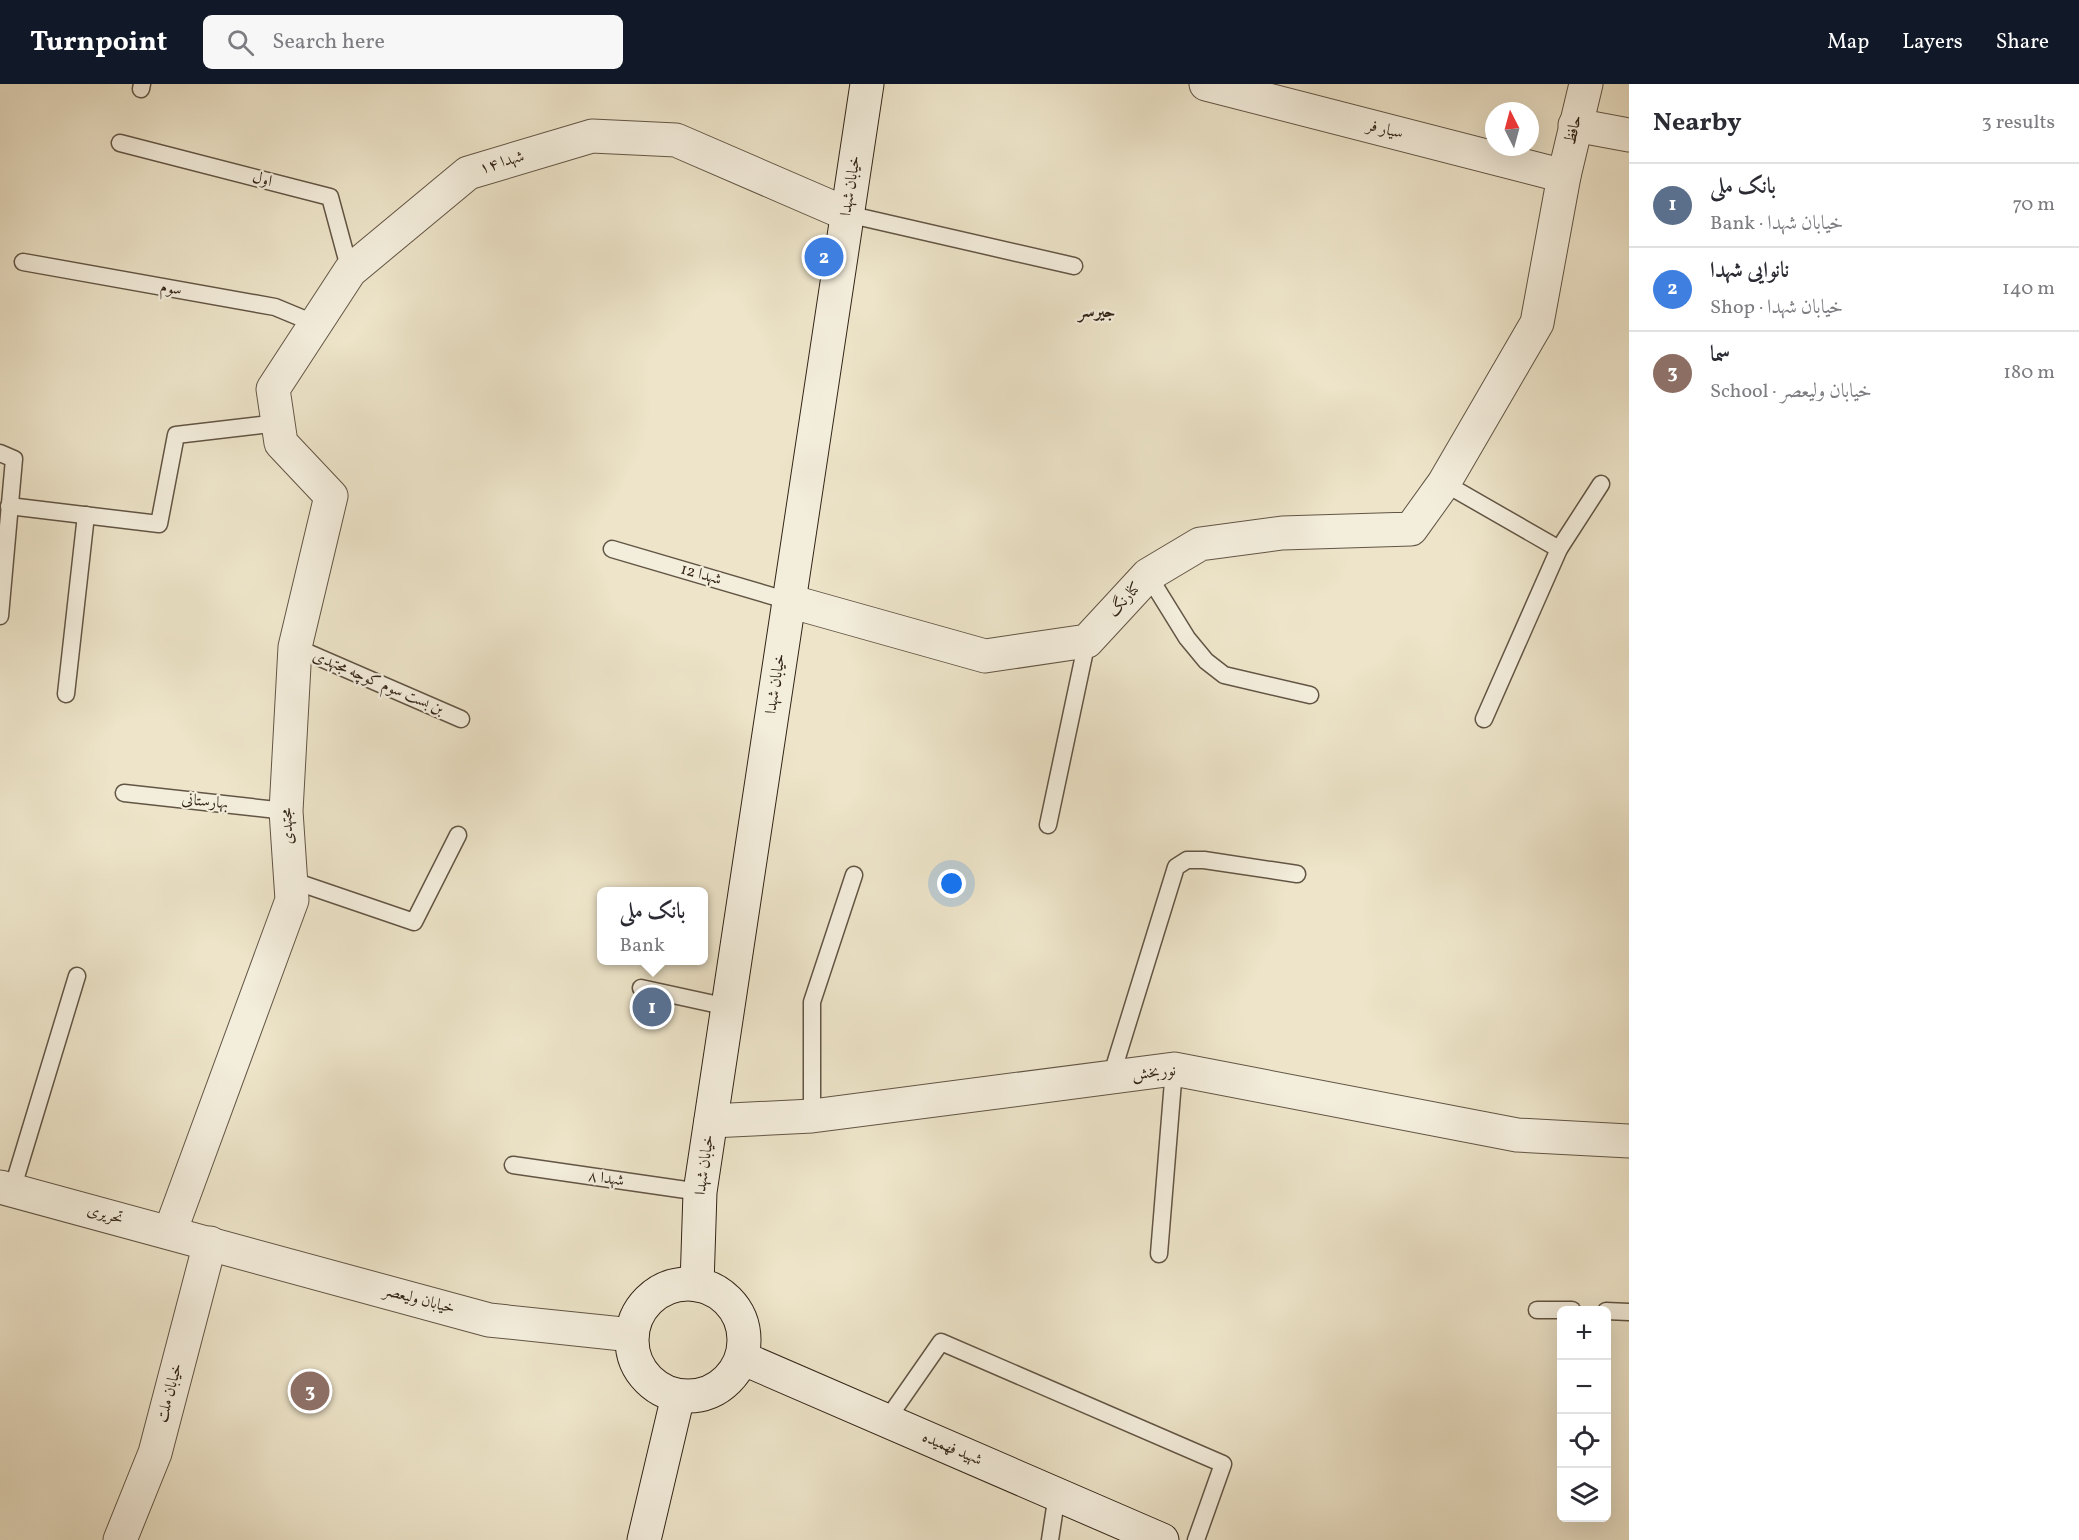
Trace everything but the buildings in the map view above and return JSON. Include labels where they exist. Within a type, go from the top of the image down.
[{"type":"street","name":"خیابان شهدا","points":[[697,1285],[700,1192],[867,84]]},
{"type":"street","name":"سیار فر","points":[[1206,84],[1564,176]]},
{"type":"street","name":"حافظ","points":[[1444,483],[1537,323],[1564,176],[1586,84]]},
{"type":"street","points":[[1575,125],[1629,135]]},
{"type":"street","name":"شهدا ۱۴","points":[[278,423],[273,389],[350,271],[468,173],[592,136],[676,140],[847,214]]},
{"type":"street","name":"مجتهدی","points":[[170,1232],[292,900],[286,811],[295,647],[331,496],[281,443],[278,423]]},
{"type":"street","name":"کنارنگ","points":[[1087,641],[1148,575],[1200,544],[1282,533],[1412,529],[1444,483]]},
{"type":"street","points":[[789,601],[986,656],[1087,641]]},
{"type":"street","name":"نوربخش","points":[[711,1121],[812,1116],[1174,1069],[1517,1135],[1629,1140]]},
{"type":"street","name":"تحریری","points":[[6,1188],[210,1243]]},
{"type":"street","name":"خیابان ولیعصر","points":[[210,1243],[489,1320],[632,1335]]},
{"type":"street","name":"خیابان ملت","points":[[120,1540],[155,1453],[210,1243]]},
{"type":"street","points":[[679,1285],[697,1285],[713,1289],[737,1311],[743,1326],[742,1358],[734,1372],[717,1388],[694,1396],[678,1396],[662,1390],[644,1374],[633,1352],[632,1335],[636,1317],[646,1302],[661,1291],[679,1285]]},
{"type":"street","name":"شهید فهمیده","points":[[742,1358],[1162,1540]]},
{"type":"street","points":[[644,1540],[678,1396]]},
{"type":"lane","name":"اول","points":[[120,143],[330,197],[350,271]]},
{"type":"lane","points":[[847,214],[1074,266]]},
{"type":"lane","name":"سوم","points":[[23,262],[275,307],[316,324]]},
{"type":"lane","points":[[9,506],[159,524],[176,435],[278,423]]},
{"type":"lane","points":[[0,453],[14,459],[0,616]]},
{"type":"lane","points":[[1444,483],[1559,549]]},
{"type":"lane","points":[[1484,719],[1559,549],[1601,484]]},
{"type":"lane","points":[[66,693],[86,515]]},
{"type":"lane","name":"شهدا 12","points":[[612,549],[789,601]]},
{"type":"lane","points":[[1148,575],[1187,638],[1206,661],[1224,675],[1310,694]]},
{"type":"lane","points":[[1048,825],[1087,641]]},
{"type":"lane","name":"بن بست سوم کوچه مجتهدی","points":[[295,647],[461,719]]},
{"type":"lane","name":"بهارستانی","points":[[124,793],[286,811]]},
{"type":"lane","points":[[291,880],[414,922],[458,835]]},
{"type":"lane","points":[[1111,1077],[1176,867],[1187,860],[1204,860],[1297,874]]},
{"type":"lane","points":[[812,1116],[812,1002],[854,875]]},
{"type":"lane","points":[[6,1188],[77,976]]},
{"type":"lane","points":[[640,988],[728,1007]]},
{"type":"lane","points":[[1159,1254],[1174,1069]]},
{"type":"lane","name":"شهدا ۸","points":[[513,1165],[700,1192]]},
{"type":"lane","points":[[1537,1310],[1557,1311]]},
{"type":"lane","points":[[1611,1311],[1629,1312]]},
{"type":"lane","points":[[886,1421],[941,1342],[1223,1464],[1196,1540]]},
{"type":"lane","points":[[1050,1540],[1056,1494]]},
{"type":"place","name":"نانوایی شهدا","points":[[824,257]]},
{"type":"place","name":"بانک ملی","points":[[652,1007]]},
{"type":"place","name":"سما","points":[[310,1391]]},
{"type":"district","name":"جیرسر","points":[[1097,312]]}]
